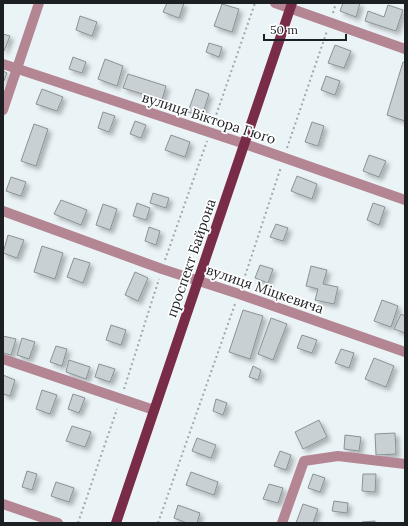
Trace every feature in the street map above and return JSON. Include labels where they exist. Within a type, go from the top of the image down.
[{"type":"main road","name":"проспект Байрона","points":[[116,523],[291,6]]},
{"type":"street","points":[[3,110],[39,3]]},
{"type":"street","points":[[275,3],[291,6],[330,22],[405,49]]},
{"type":"street","name":"вулиця Віктора Гюґо","points":[[3,64],[244,144],[405,200]]},
{"type":"street","name":"вулиця Міцкевича","points":[[3,211],[162,269],[239,294],[405,352]]},
{"type":"street","points":[[3,359],[154,410]]},
{"type":"street","points":[[282,523],[304,461],[338,456],[405,464]]},
{"type":"street","points":[[3,504],[58,523]]},
{"type":"path","points":[[158,523],[239,294],[336,3]]},
{"type":"building","points":[[167,3],[184,3],[179,18],[163,12]]},
{"type":"building","points":[[343,3],[360,3],[356,17],[340,11]]},
{"type":"building","points":[[222,4],[239,9],[232,32],[214,26]]},
{"type":"building","points":[[388,5],[403,10],[396,31],[365,21],[368,11],[384,17]]},
{"type":"building","points":[[80,16],[97,22],[92,36],[76,30]]},
{"type":"building","points":[[3,34],[10,36],[4,51],[3,50]]},
{"type":"building","points":[[209,43],[222,47],[219,57],[206,52]]},
{"type":"building","points":[[335,45],[351,51],[344,68],[328,63]]},
{"type":"building","points":[[73,57],[86,62],[82,73],[69,69]]},
{"type":"building","points":[[105,59],[123,66],[117,86],[98,79]]},
{"type":"building","points":[[403,62],[405,63],[405,121],[387,115]]},
{"type":"building","points":[[3,71],[7,73],[3,83]]},
{"type":"building","points":[[128,74],[166,86],[162,100],[123,88]]},
{"type":"building","points":[[326,76],[340,81],[335,95],[321,90]]},
{"type":"building","points":[[42,89],[63,97],[57,111],[36,104]]},
{"type":"building","points":[[196,89],[209,94],[202,116],[188,112]]},
{"type":"building","points":[[103,112],[115,116],[109,132],[98,128]]},
{"type":"building","points":[[135,121],[146,125],[141,138],[130,134]]},
{"type":"building","points":[[312,122],[324,126],[318,146],[305,142]]},
{"type":"building","points":[[34,124],[48,129],[36,166],[21,161]]},
{"type":"building","points":[[171,135],[190,142],[185,157],[165,150]]},
{"type":"building","points":[[369,155],[386,161],[379,177],[363,171]]},
{"type":"building","points":[[297,176],[317,184],[312,199],[291,191]]},
{"type":"building","points":[[11,177],[26,182],[21,196],[6,191]]},
{"type":"building","points":[[153,193],[169,198],[166,208],[150,203]]},
{"type":"building","points":[[61,200],[87,210],[81,225],[54,214]]},
{"type":"building","points":[[137,203],[150,208],[146,220],[133,216]]},
{"type":"building","points":[[373,203],[385,207],[379,225],[367,220]]},
{"type":"building","points":[[103,204],[117,209],[110,230],[96,225]]},
{"type":"building","points":[[276,224],[288,228],[283,241],[270,237]]},
{"type":"building","points":[[149,227],[160,231],[156,245],[145,241]]},
{"type":"building","points":[[8,235],[24,240],[17,258],[3,253]]},
{"type":"building","points":[[42,246],[63,253],[55,279],[34,272]]},
{"type":"building","points":[[74,258],[90,263],[83,283],[67,277]]},
{"type":"building","points":[[260,265],[273,269],[268,283],[255,278]]},
{"type":"building","points":[[311,266],[327,270],[323,284],[338,287],[334,304],[315,300],[318,289],[306,286]]},
{"type":"building","points":[[135,272],[148,278],[138,301],[125,295]]},
{"type":"building","points":[[382,300],[398,306],[391,327],[374,321]]},
{"type":"building","points":[[243,310],[263,316],[250,359],[229,352]]},
{"type":"building","points":[[401,314],[405,316],[405,333],[394,329]]},
{"type":"building","points":[[271,318],[287,324],[273,360],[258,354]]},
{"type":"building","points":[[111,325],[126,330],[121,345],[106,340]]},
{"type":"building","points":[[302,335],[317,340],[312,353],[297,348]]},
{"type":"building","points":[[3,336],[16,339],[11,355],[3,353]]},
{"type":"building","points":[[22,338],[35,342],[29,359],[17,355]]},
{"type":"building","points":[[56,346],[67,349],[62,366],[50,362]]},
{"type":"building","points":[[341,349],[354,353],[349,368],[335,363]]},
{"type":"building","points":[[374,358],[394,366],[386,387],[365,379]]},
{"type":"building","points":[[69,360],[90,367],[86,379],[66,372]]},
{"type":"building","points":[[99,364],[115,369],[110,382],[95,377]]},
{"type":"building","points":[[253,366],[261,370],[258,380],[249,377]]},
{"type":"building","points":[[3,375],[15,380],[10,396],[3,394]]},
{"type":"building","points":[[42,390],[57,395],[50,414],[36,409]]},
{"type":"building","points":[[73,394],[85,398],[79,413],[68,409]]},
{"type":"building","points":[[216,399],[227,403],[223,415],[213,411]]},
{"type":"building","points":[[319,420],[327,437],[303,449],[295,432]]},
{"type":"building","points":[[72,426],[91,432],[85,447],[66,441]]},
{"type":"building","points":[[395,433],[396,454],[376,455],[375,434]]},
{"type":"building","points":[[345,435],[361,437],[359,451],[344,449]]},
{"type":"building","points":[[197,438],[216,445],[211,458],[192,451]]},
{"type":"building","points":[[280,451],[291,455],[286,470],[274,466]]},
{"type":"building","points":[[27,471],[37,474],[32,490],[22,487]]},
{"type":"building","points":[[191,472],[218,482],[214,495],[186,485]]},
{"type":"building","points":[[313,474],[325,478],[320,492],[308,488]]},
{"type":"building","points":[[363,474],[376,474],[375,492],[362,491]]},
{"type":"building","points":[[56,482],[74,488],[69,502],[51,496]]},
{"type":"building","points":[[269,484],[283,488],[278,503],[263,499]]},
{"type":"building","points":[[334,501],[348,503],[347,513],[332,511]]},
{"type":"building","points":[[303,504],[318,509],[313,523],[296,523]]},
{"type":"building","points":[[178,505],[200,513],[197,523],[187,523],[174,518]]},
{"type":"building","points":[[375,521],[375,523],[362,523],[362,522]]}]
